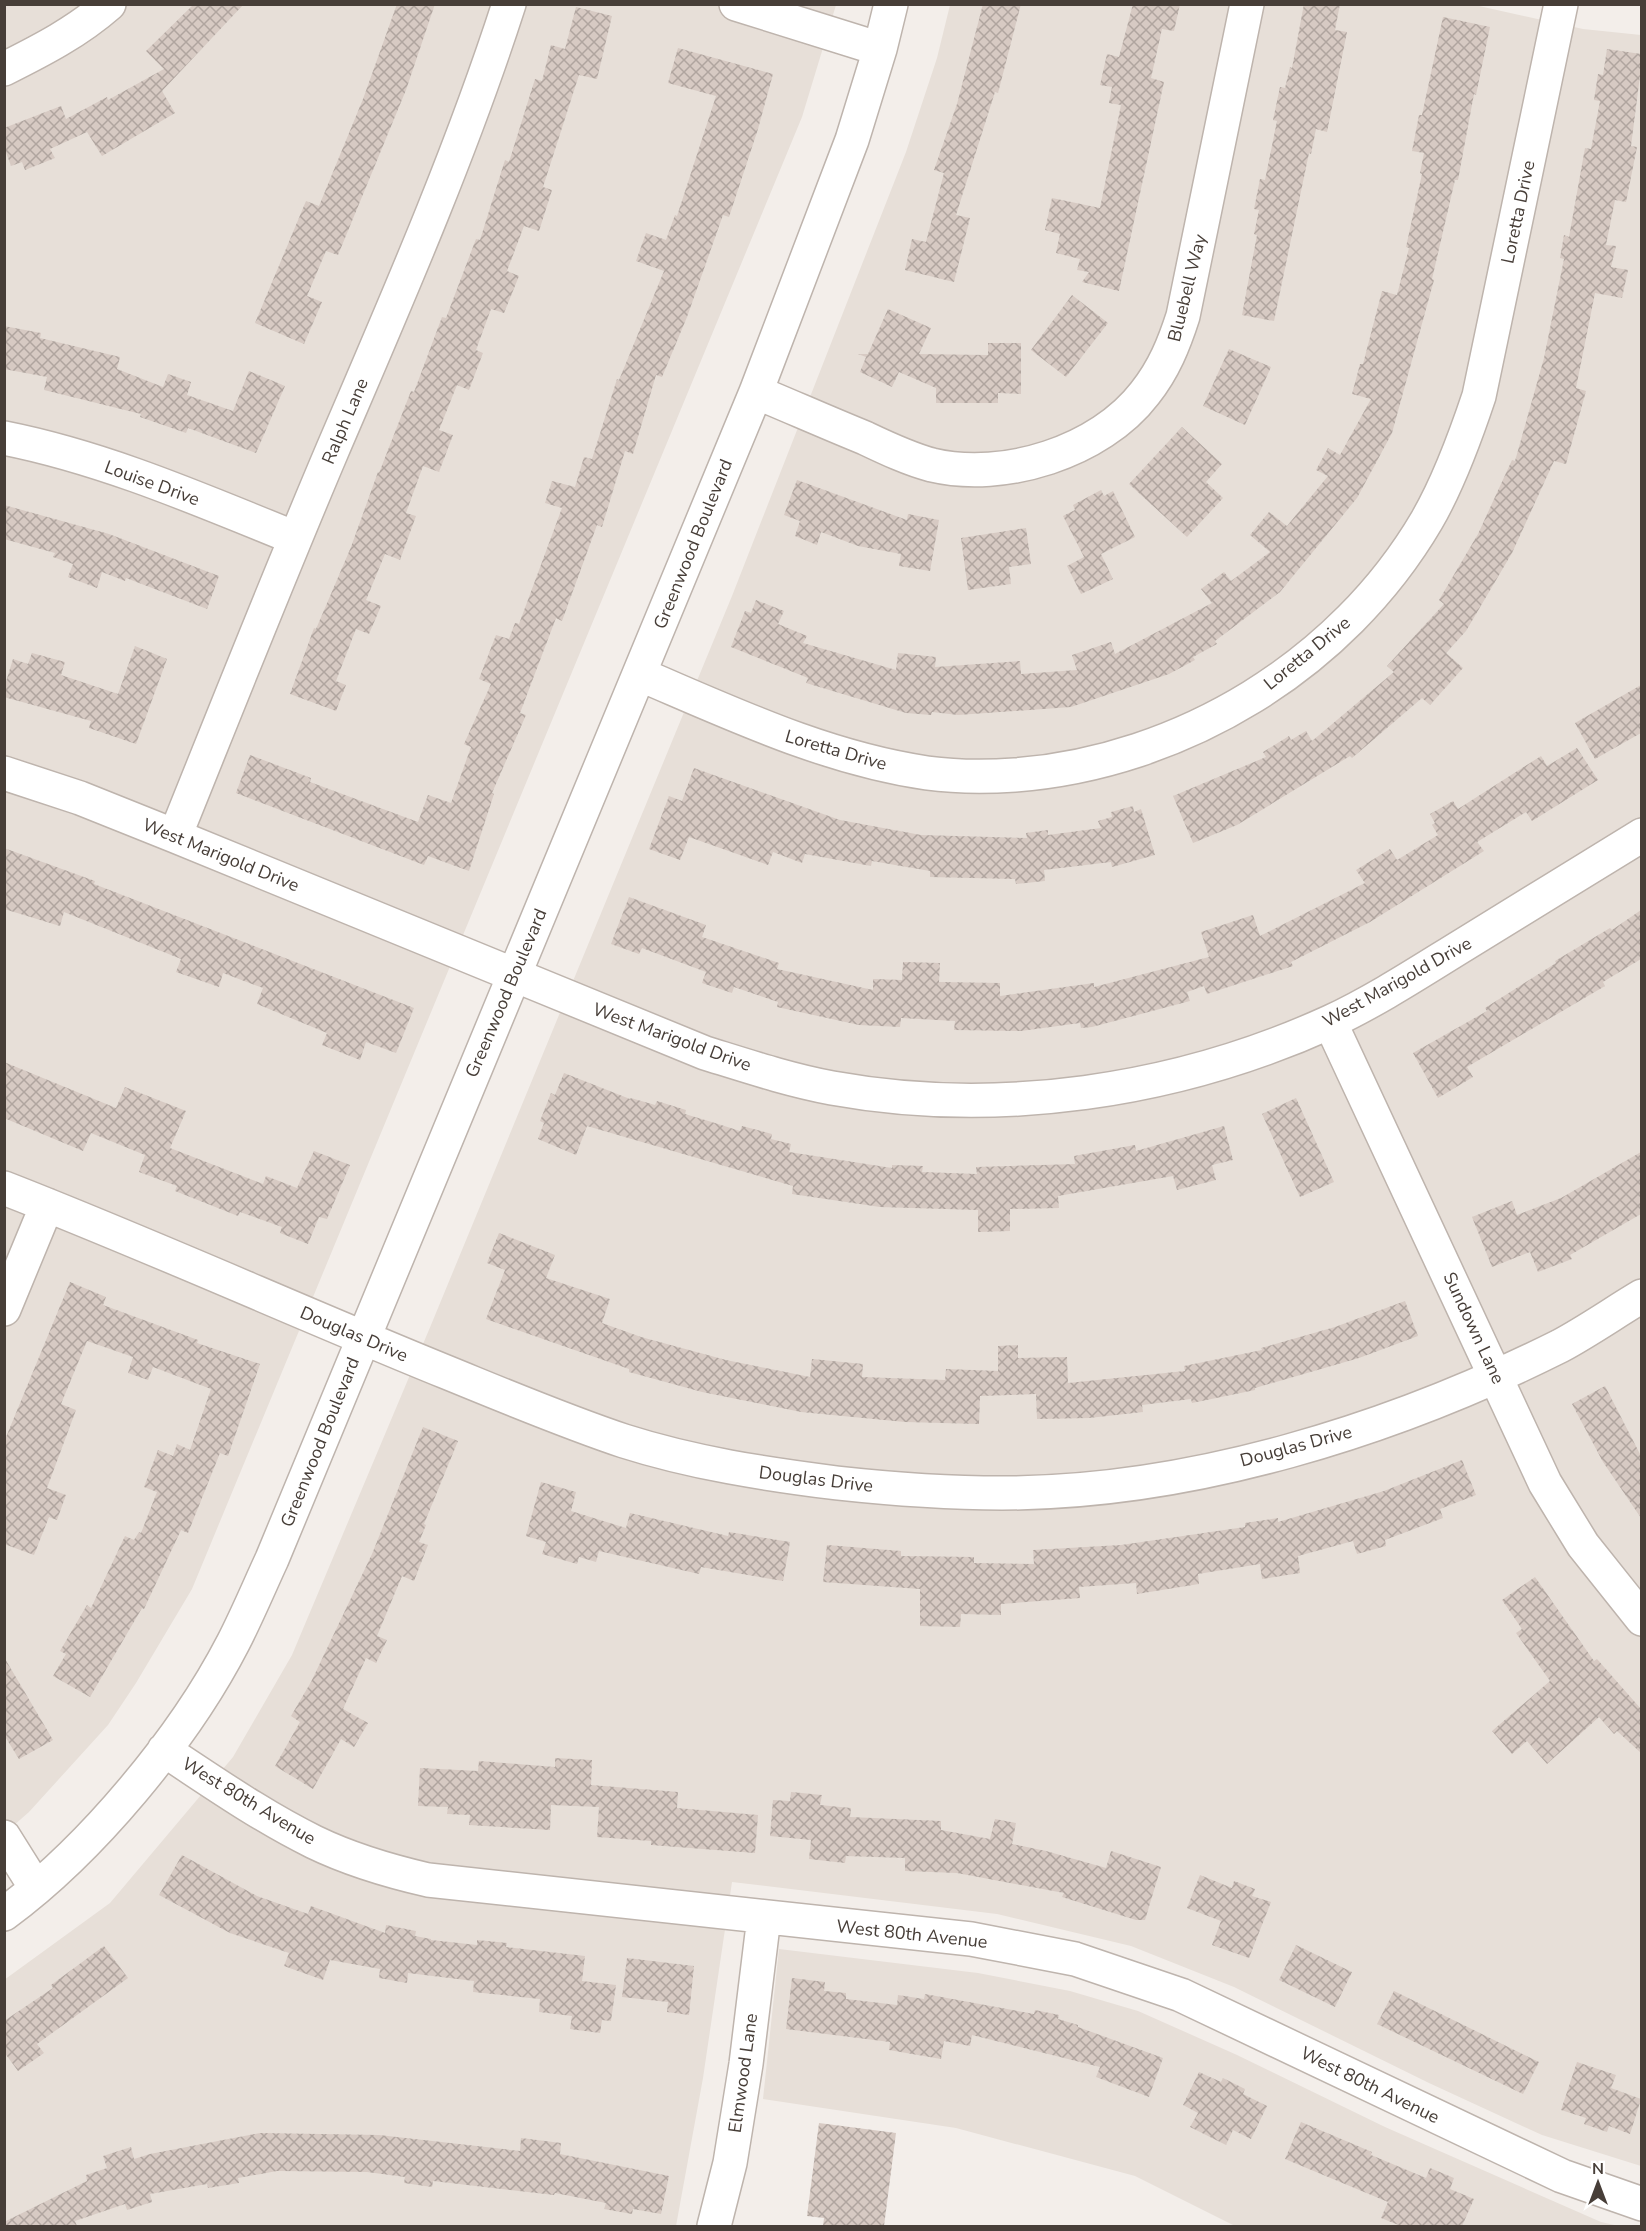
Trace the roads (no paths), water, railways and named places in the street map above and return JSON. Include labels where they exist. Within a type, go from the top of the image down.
[{"type":"street","points":[[4,69],[53,45],[84,26],[109,4]]},
{"type":"street","name":"Ralph Lane","points":[[175,836],[295,538],[397,298],[488,67],[509,4]]},
{"type":"street","points":[[736,4],[880,49]]},
{"type":"street","name":"Greenwood Boulevard","points":[[4,1914],[36,1888],[121,1804],[164,1750],[204,1693],[233,1643],[272,1559],[756,392],[852,140],[880,49],[891,4]]},
{"type":"street","name":"Bluebell Way","points":[[756,392],[904,455],[931,465],[956,469],[1006,468],[1047,458],[1097,435],[1123,416],[1144,394],[1159,373],[1172,348],[1183,316],[1247,4]]},
{"type":"street","name":"Loretta Drive","points":[[639,674],[777,733],[830,752],[891,767],[930,773],[988,777],[1073,767],[1141,749],[1213,720],[1277,681],[1348,622],[1396,566],[1427,520],[1468,429],[1479,396],[1561,4]]},
{"type":"street","name":"Louise Drive","points":[[4,438],[87,460],[199,499],[295,538]]},
{"type":"street","name":"West Marigold Drive","points":[[4,773],[80,798],[705,1053],[765,1072],[831,1088],[900,1098],[979,1100],[1058,1097],[1176,1075],[1240,1057],[1330,1022],[1409,978],[1641,835]]},
{"type":"street","name":"Sundown Lane","points":[[1330,1022],[1545,1483],[1583,1545],[1641,1618]]},
{"type":"street","name":"Douglas Drive","points":[[4,1188],[363,1339],[540,1410],[627,1442],[769,1475],[902,1490],[1004,1493],[1063,1490],[1149,1481],[1284,1452],[1372,1425],[1458,1393],[1564,1344],[1641,1296]]},
{"type":"street","points":[[4,1309],[48,1205]]},
{"type":"street","name":"West 80th Avenue","points":[[164,1750],[270,1818],[315,1842],[391,1871],[428,1880],[970,1939],[1075,1959],[1105,1968],[1180,1995],[1242,2022],[1385,2093],[1562,2176],[1641,2204]]},
{"type":"street","points":[[4,1838],[36,1888]]},
{"type":"street","name":"Elmwood Lane","points":[[714,2226],[730,2163],[746,2064],[764,1917]]}]
